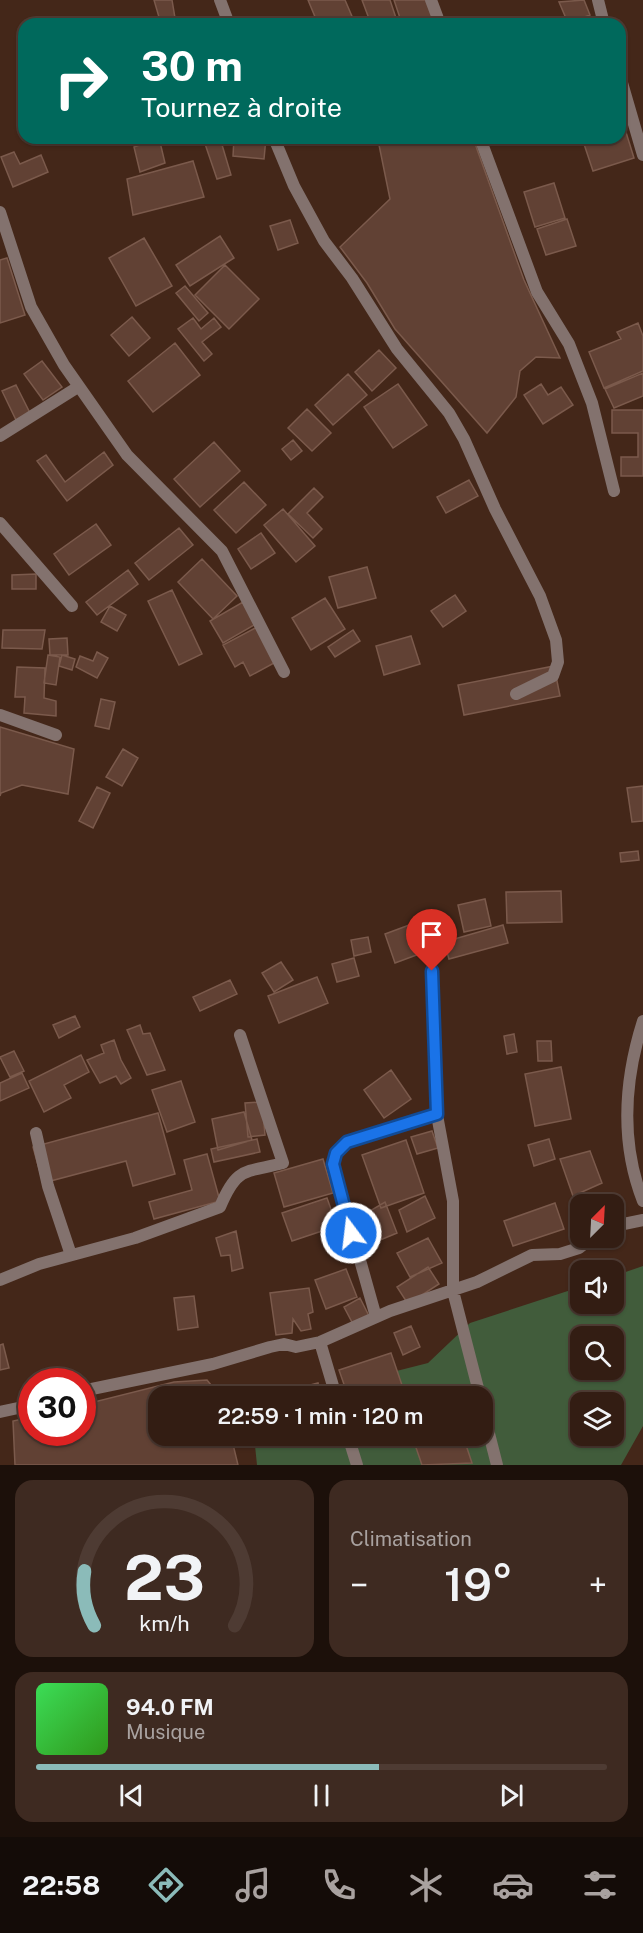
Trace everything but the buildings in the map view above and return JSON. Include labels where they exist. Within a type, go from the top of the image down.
[{"type":"street","points":[[220,0],[227,18]]},
{"type":"street","points":[[431,0],[438,18]]},
{"type":"street","points":[[598,0],[602,18]]},
{"type":"street","points":[[626,96],[643,154]]},
{"type":"street","points":[[276,144],[294,186],[324,241],[352,278],[397,349],[449,413],[540,596],[556,640],[558,662],[553,676],[516,694]]},
{"type":"street","points":[[482,144],[537,292],[569,344],[592,403],[614,491]]},
{"type":"street","points":[[0,212],[37,321],[78,387],[127,455],[222,551],[284,672]]},
{"type":"street","points":[[0,436],[78,387]]},
{"type":"street","points":[[0,523],[72,606]]},
{"type":"street","points":[[0,715],[56,735]]},
{"type":"street","points":[[432,971],[437,1114],[453,1201],[453,1291],[477,1386]]},
{"type":"street","points":[[643,1021],[634,1050],[626,1121],[633,1167],[643,1201]]},
{"type":"street","points":[[0,1280],[39,1264],[135,1238],[220,1206],[228,1186],[239,1175],[284,1163],[240,1035]]},
{"type":"street","points":[[376,1317],[333,1164],[336,1153],[347,1142],[437,1114]]},
{"type":"street","points":[[36,1133],[48,1186],[71,1255]]},
{"type":"street","points":[[624,1224],[643,1220]]},
{"type":"street","points":[[96,1388],[213,1364],[284,1344],[296,1347],[320,1342],[332,1335],[346,1333],[376,1317],[453,1291],[532,1255],[560,1254],[579,1248]]},
{"type":"street","points":[[320,1342],[333,1386]]},
{"type":"street","points":[[0,1412],[18,1408]]},
{"type":"street","points":[[351,1446],[357,1465]]},
{"type":"street","points":[[492,1446],[497,1465]]},
{"type":"green space","points":[[643,1266],[643,1426],[621,1465],[257,1465],[255,1446],[493,1446],[493,1386],[337,1386],[428,1363],[470,1323],[570,1290],[570,1314],[624,1314],[624,1273]]},
{"type":"route","points":[[351,1233],[333,1164],[336,1153],[347,1142],[437,1114],[432,971]]}]
